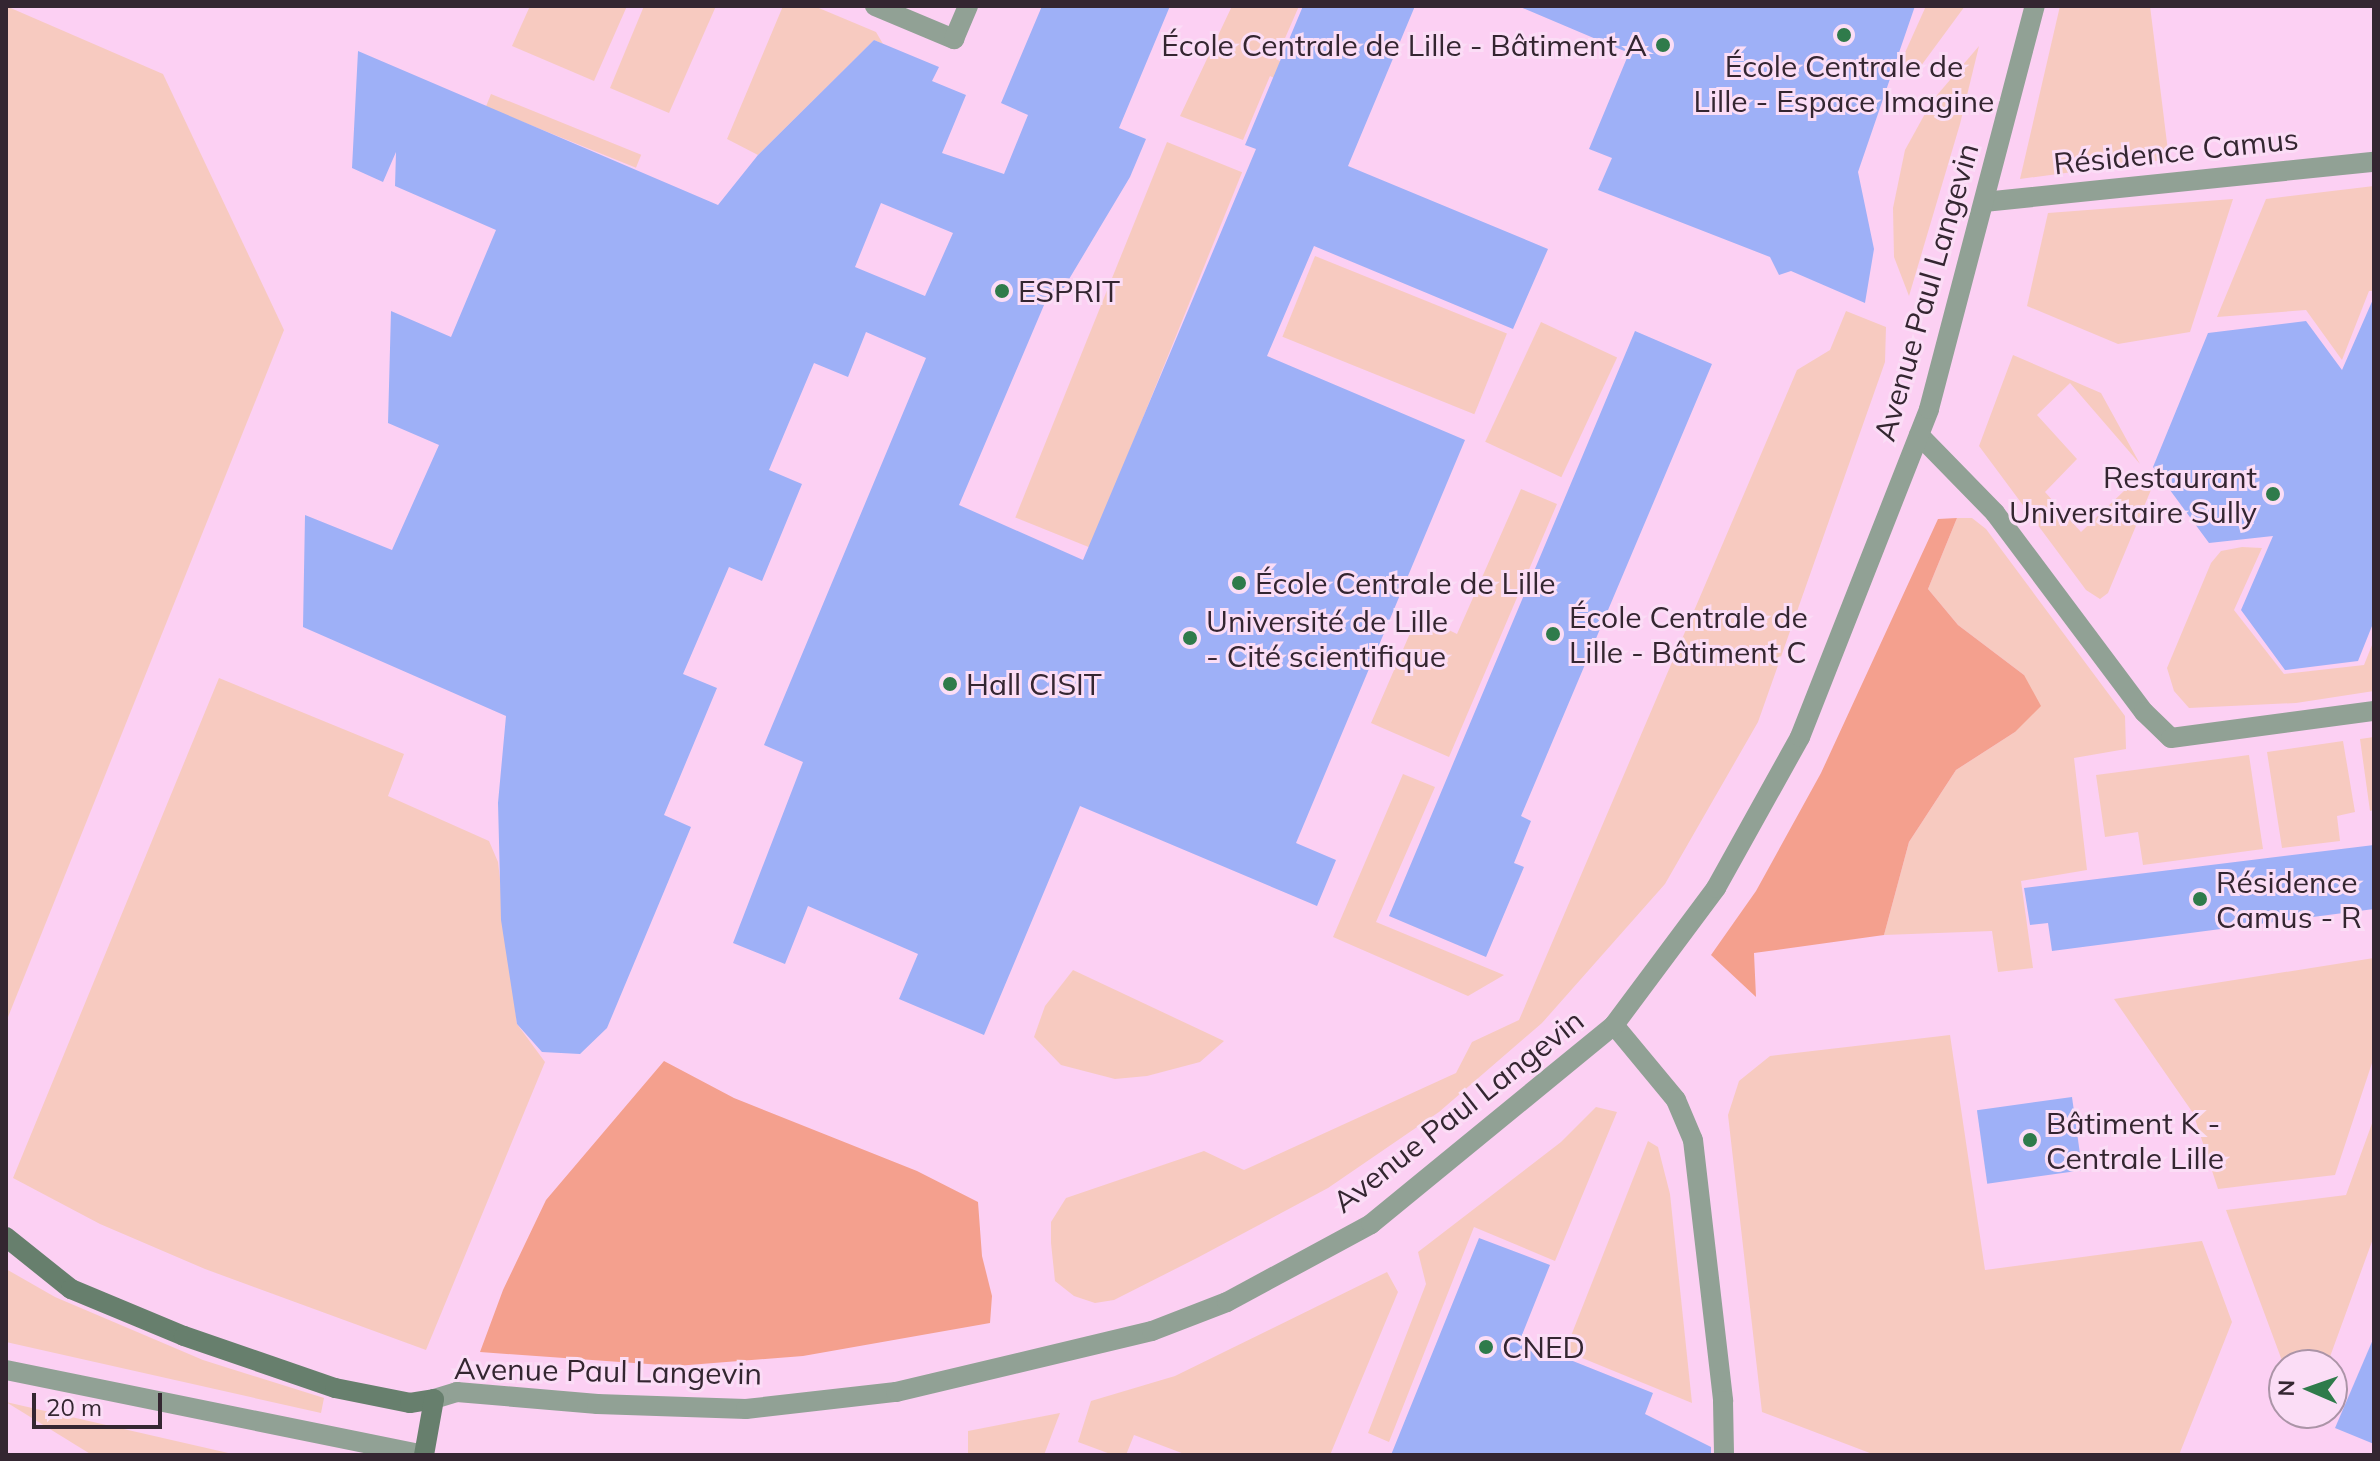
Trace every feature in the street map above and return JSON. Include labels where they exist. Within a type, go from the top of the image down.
[{"type":"street","points":[[875,6],[954,39],[968,6]]},
{"type":"street","name":"Avenue Paul Langevin","points":[[6,1237],[71,1289],[184,1336],[335,1388],[410,1403],[457,1392],[597,1404],[746,1409],[896,1392],[1152,1331],[1227,1302],[1371,1224],[1614,1025],[1716,888],[1793,751],[1919,435],[2035,6]]},
{"type":"street","name":"Résidence Camus","points":[[1984,202],[2374,162]]},
{"type":"street","points":[[1919,435],[1995,513],[2144,712],[2171,738],[2374,711]]},
{"type":"street","points":[[1614,1025],[1687,1118],[1716,1337],[1724,1455]]},
{"type":"street","points":[[6,1370],[424,1455],[434,1399]]},
{"type":"shaded area","name":"Université de Lille ‐ Cité scientifique","points":[[6,6],[2374,6],[2374,1455],[6,1455]]},
{"type":"shaded area","points":[[6,6],[163,74],[284,330],[6,1022]]},
{"type":"shaded area","points":[[530,6],[627,6],[594,81],[512,46]]},
{"type":"shaded area","points":[[644,6],[716,6],[669,113],[610,88]]},
{"type":"shaded area","points":[[783,6],[814,6],[876,32],[883,44],[874,40],[758,155],[727,139]]},
{"type":"shaded area","points":[[1232,6],[1299,6],[1276,59],[1287,65],[1280,81],[1270,76],[1243,140],[1180,116]]},
{"type":"shaded area","points":[[1926,6],[1965,6],[1915,74],[1899,66]]},
{"type":"shaded area","points":[[2060,6],[2150,6],[2169,159],[2020,179]]},
{"type":"shaded area","points":[[1979,46],[1960,124],[1909,296],[1894,257],[1893,208],[1905,150],[1932,101]]},
{"type":"shaded area","points":[[491,94],[641,155],[636,168],[486,107]]},
{"type":"shaded area","points":[[1167,142],[1242,172],[1090,548],[1015,518]]},
{"type":"shaded area","points":[[2374,186],[2374,291],[2369,291],[2342,360],[2306,310],[2217,317],[2266,199]]},
{"type":"shaded area","points":[[2233,199],[2190,332],[2118,344],[2027,306],[2048,213]]},
{"type":"shaded area","points":[[1315,256],[1507,334],[1474,414],[1282,337]]},
{"type":"shaded area","points":[[1846,311],[1886,327],[1885,362],[1758,722],[1665,884],[1542,1023],[1439,1112],[1328,1188],[1114,1300],[1095,1303],[1074,1296],[1055,1281],[1051,1222],[1066,1198],[1204,1151],[1244,1170],[1456,1073],[1472,1042],[1519,1020],[1797,370],[1830,350]]},
{"type":"shaded area","points":[[1541,322],[1617,357],[1561,477],[1485,442]]},
{"type":"shaded area","points":[[2013,355],[2101,393],[2140,464],[2070,383],[2037,415],[2077,459],[2045,492],[2081,532],[2146,470],[2153,485],[2108,593],[2100,599],[2086,590],[1979,446]]},
{"type":"shaded area","points":[[1521,489],[1557,504],[1449,757],[1371,723],[1418,615],[1457,634]]},
{"type":"shaded area","points":[[1957,518],[1972,518],[1986,529],[2125,716],[2126,749],[2074,758],[2087,870],[2021,881],[2033,968],[1998,972],[1992,931],[1884,935],[1909,842],[1956,770],[2015,732],[2024,675],[1958,625],[1928,589]]},
{"type":"shaded area","points":[[1957,518],[1928,589],[1958,625],[2024,675],[2041,706],[2015,732],[1956,770],[1909,842],[1884,935],[1754,953],[1756,997],[1711,955],[1756,891],[1821,773],[1938,519]]},
{"type":"shaded area","points":[[2242,547],[2262,548],[2234,610],[2284,674],[2364,665],[2374,640],[2374,691],[2296,703],[2189,708],[2174,691],[2167,668],[2211,563],[2221,551]]},
{"type":"shaded area","points":[[219,678],[404,754],[388,796],[489,841],[498,862],[517,1024],[545,1062],[426,1350],[205,1269],[100,1224],[13,1178]]},
{"type":"shaded area","points":[[2374,737],[2374,810],[2370,811],[2360,739]]},
{"type":"shaded area","points":[[2343,741],[2355,812],[2337,816],[2340,841],[2282,848],[2267,752]]},
{"type":"shaded area","points":[[2249,755],[2263,849],[2143,865],[2138,832],[2105,837],[2096,775]]},
{"type":"shaded area","points":[[1403,774],[1435,787],[1376,922],[1504,975],[1468,996],[1333,937]]},
{"type":"shaded area","points":[[2374,958],[2374,1057],[2335,1175],[2218,1189],[2193,1113],[2114,999]]},
{"type":"shaded area","points":[[1073,970],[1224,1041],[1200,1062],[1147,1076],[1115,1079],[1061,1065],[1034,1037],[1045,1006]]},
{"type":"shaded area","points":[[1950,1035],[1985,1270],[2202,1241],[2232,1322],[2179,1455],[1875,1455],[1762,1412],[1728,1115],[1739,1081],[1770,1056]]},
{"type":"shaded area","points":[[664,1061],[734,1098],[917,1171],[978,1202],[982,1256],[992,1296],[990,1323],[803,1356],[676,1366],[480,1352],[503,1290],[546,1200]]},
{"type":"shaded area","points":[[1596,1107],[1617,1112],[1555,1261],[1474,1227],[1389,1442],[1368,1433],[1426,1284],[1418,1252],[1561,1142]]},
{"type":"shaded area","points":[[2374,1118],[2374,1236],[2333,1349],[2278,1349],[2226,1210],[2346,1195]]},
{"type":"shaded area","points":[[1648,1141],[1658,1147],[1670,1194],[1692,1403],[1565,1351]]},
{"type":"shaded area","points":[[6,1269],[55,1297],[203,1360],[324,1398],[321,1413],[6,1342]]},
{"type":"shaded area","points":[[1387,1272],[1398,1292],[1330,1455],[1187,1455],[1134,1435],[1126,1455],[1113,1455],[1078,1442],[1091,1401],[1175,1376]]},
{"type":"shaded area","points":[[6,1402],[237,1455],[92,1455]]},
{"type":"shaded area","points":[[1060,1413],[1044,1455],[968,1455],[968,1431]]},
{"type":"building","points":[[1042,6],[1170,6],[1119,128],[1146,139],[1130,177],[1056,301],[1047,298],[959,505],[1083,560],[1256,149],[1245,145],[1303,6],[1415,6],[1348,166],[1548,249],[1513,329],[1314,246],[1267,356],[1465,440],[1296,843],[1336,860],[1317,906],[1080,806],[984,1035],[899,999],[918,954],[808,906],[785,964],[733,943],[803,762],[764,745],[926,358],[866,332],[848,377],[814,363],[769,470],[802,484],[762,581],[729,567],[683,674],[717,688],[664,815],[691,827],[607,1028],[580,1054],[542,1052],[517,1024],[501,920],[498,803],[506,716],[303,627],[305,515],[392,550],[439,445],[388,423],[391,311],[451,337],[496,230],[395,186],[396,152],[383,182],[352,168],[358,51],[718,205],[758,155],[874,40],[939,67],[932,81],[966,95],[942,153],[1004,174],[1028,115],[1001,103]],"holes":[[[881,203],[953,233],[925,296],[855,267]]]},
{"type":"building","points":[[1518,6],[1915,6],[1858,172],[1874,249],[1865,303],[1791,271],[1779,275],[1770,257],[1598,190],[1612,158],[1589,149],[1629,53]]},
{"type":"building","name":"Restaurant Universitaire Sully","points":[[2374,297],[2374,621],[2358,661],[2285,670],[2241,610],[2273,536],[2209,543],[2153,467],[2208,333],[2306,321],[2342,370]]},
{"type":"building","name":"École Centrale de Lille - Bâtiment C","points":[[1635,331],[1712,364],[1521,816],[1531,821],[1514,863],[1524,867],[1486,957],[1389,916]]},
{"type":"building","name":"Résidence Camus - R","points":[[2374,845],[2374,909],[2052,951],[2048,923],[2030,925],[2024,888]]},
{"type":"building","name":"Bâtiment K - Centrale Lille","points":[[2072,1097],[2082,1170],[1987,1184],[1977,1110]]},
{"type":"building","name":"CNED","points":[[1479,1238],[1550,1265],[1520,1340],[1653,1393],[1645,1414],[1711,1447],[1711,1455],[1391,1455]]},
{"type":"building","points":[[2374,1337],[2374,1444],[2337,1429],[2348,1429],[2348,1398]]},
{"type":"place","name":"École Centrale de Lille - Espace Imagine","points":[[1844,35]]},
{"type":"place","name":"École Centrale de Lille - Bâtiment A","points":[[1663,45]]},
{"type":"place","name":"ESPRIT","points":[[1002,291]]},
{"type":"place","name":"Restaurant Universitaire Sully","points":[[2273,494]]},
{"type":"place","name":"École Centrale de Lille","points":[[1239,583]]},
{"type":"place","name":"École Centrale de Lille - Bâtiment C","points":[[1553,634]]},
{"type":"place","name":"Université de Lille ‐ Cité scientifique","points":[[1190,638]]},
{"type":"place","name":"Hall CISIT","points":[[950,684]]},
{"type":"place","name":"Résidence Camus - R","points":[[2200,899]]},
{"type":"place","name":"Bâtiment K - Centrale Lille","points":[[2030,1140]]},
{"type":"place","name":"CNED","points":[[1486,1347]]}]
